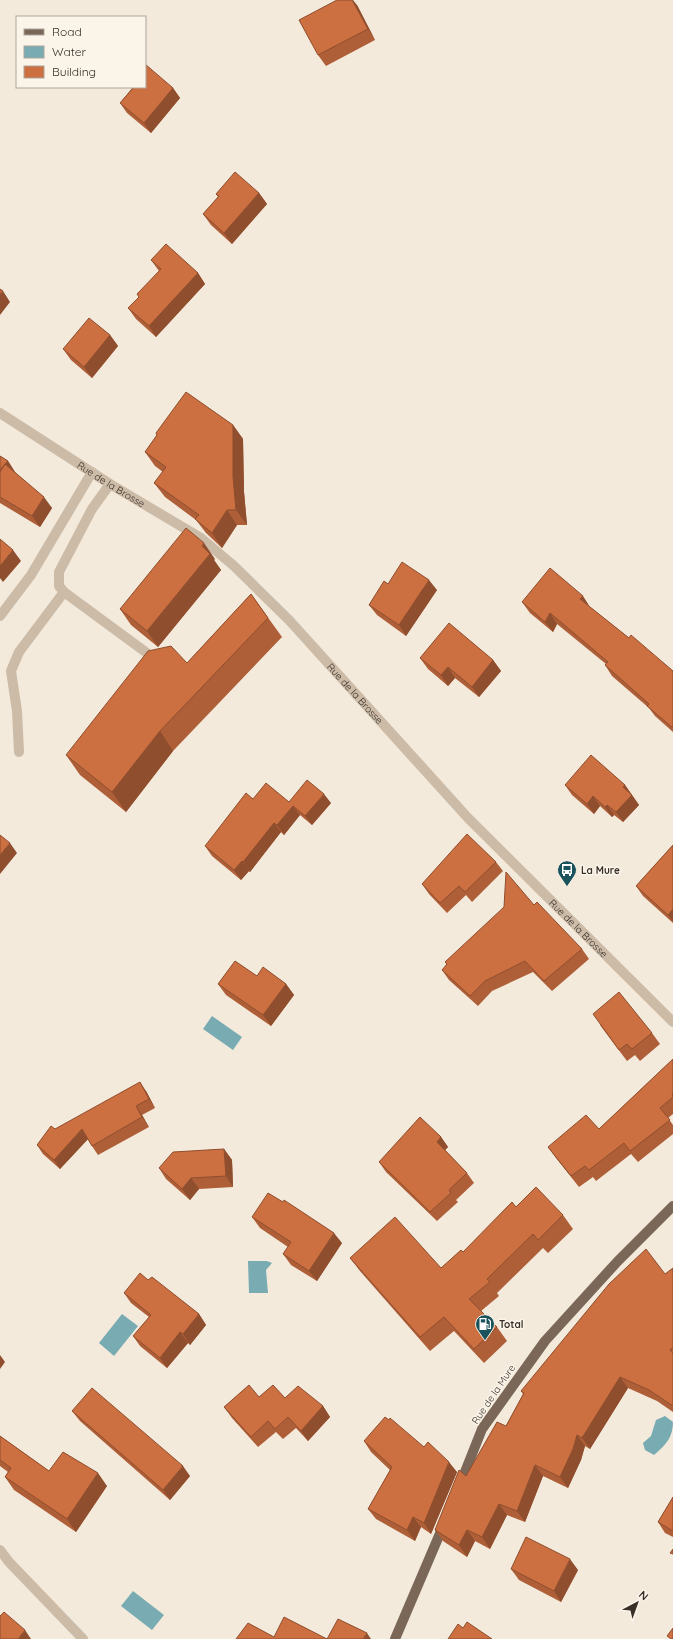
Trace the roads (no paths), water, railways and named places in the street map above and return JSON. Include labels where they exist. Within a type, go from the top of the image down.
[{"type":"main road","name":"Rue de la Mure","points":[[455,1495],[482,1429],[545,1341],[617,1262],[673,1206]]},
{"type":"main road","points":[[396,1638],[446,1517]]},
{"type":"street","name":"Rue de la Brosse","points":[[0,413],[110,484],[200,538],[234,566],[289,620],[468,818],[673,1022]]},
{"type":"street","points":[[0,616],[31,575],[92,472]]},
{"type":"street","points":[[110,484],[92,509],[59,572],[58,586],[151,656]]},
{"type":"street","points":[[19,752],[17,710],[10,671],[19,652],[64,592]]},
{"type":"street","points":[[0,1550],[9,1562],[83,1639]]},
{"type":"water","points":[[212,1016],[242,1037],[233,1050],[203,1029]]},
{"type":"water","points":[[248,1261],[267,1261],[272,1263],[266,1270],[268,1293],[249,1293]]},
{"type":"water","points":[[122,1314],[138,1326],[114,1356],[99,1343]]},
{"type":"water","points":[[665,1416],[673,1422],[672,1432],[662,1448],[654,1455],[645,1450],[643,1443],[651,1436],[656,1420]]},
{"type":"water","points":[[133,1591],[164,1615],[152,1630],[121,1606]]},
{"type":"place","name":"La Mure","points":[[567,887]]},
{"type":"place","name":"Total","points":[[485,1341]]}]
